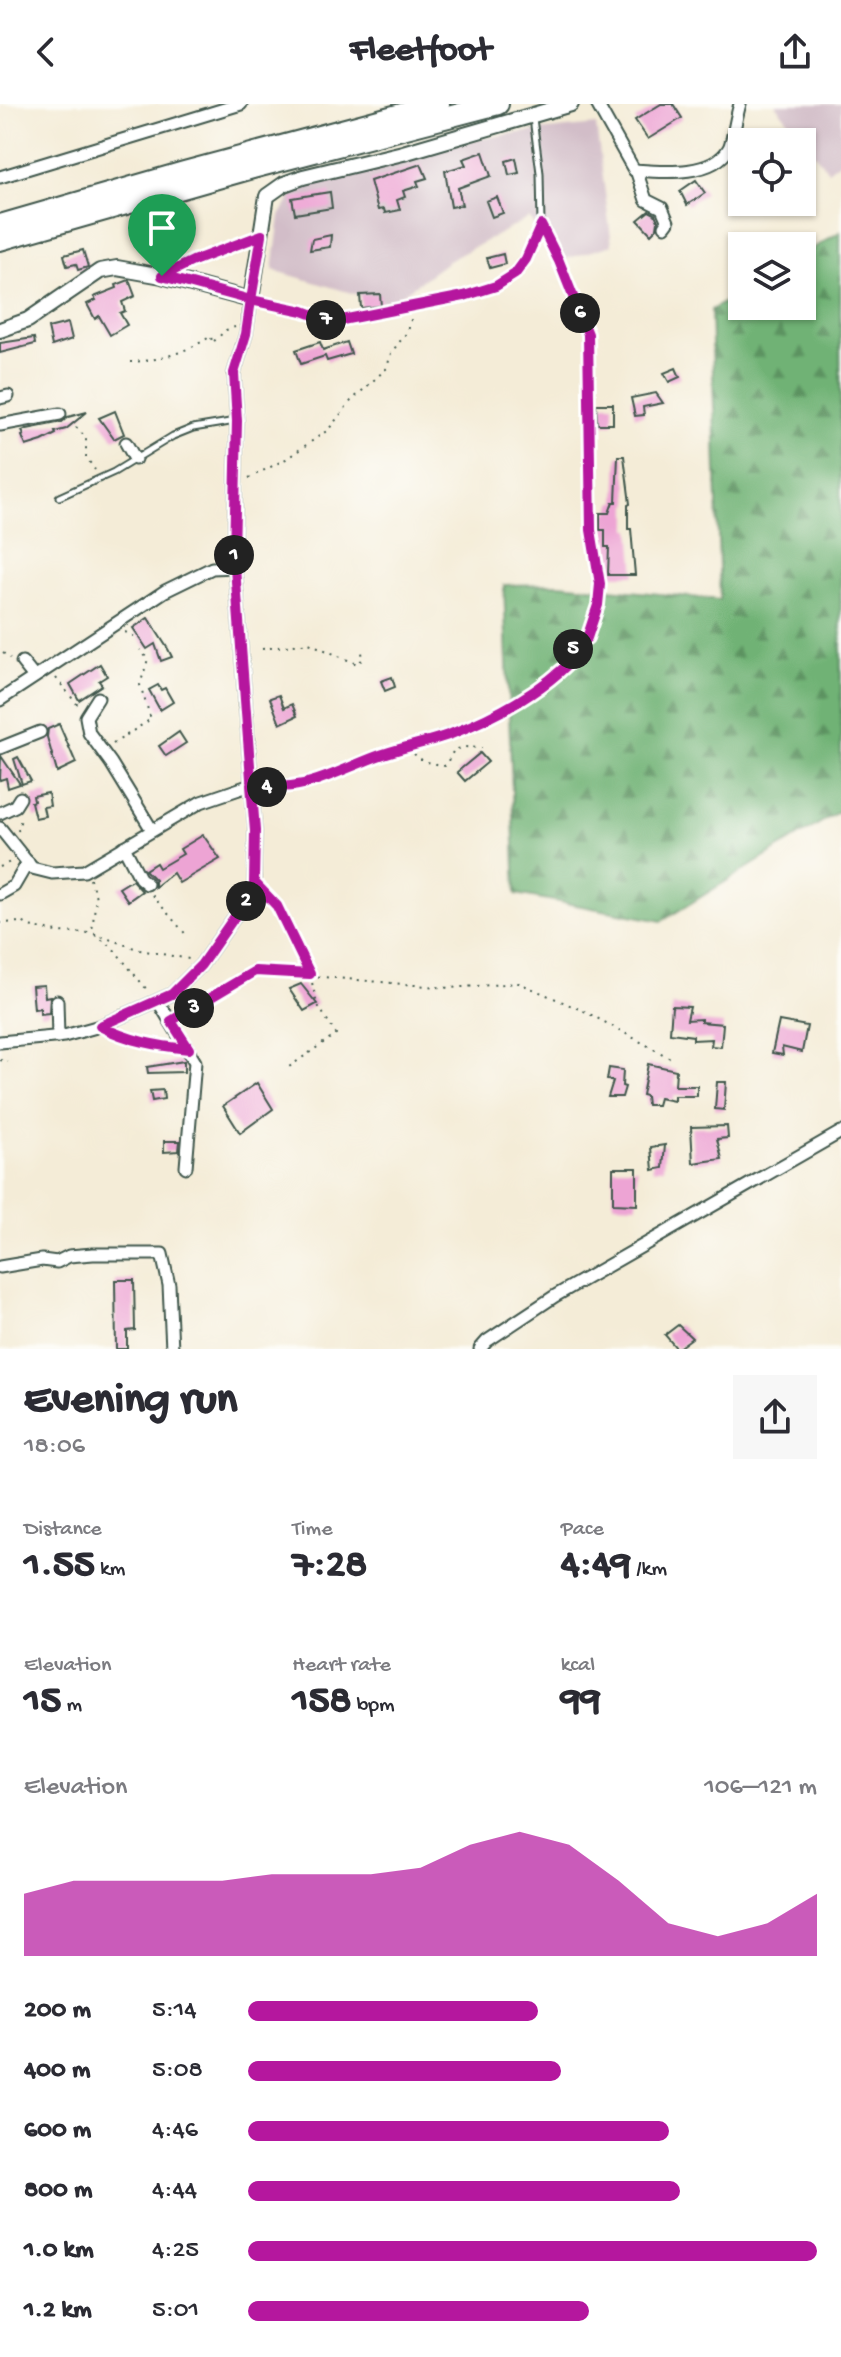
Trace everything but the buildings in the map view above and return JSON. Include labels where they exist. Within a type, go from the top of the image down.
[{"type":"highway","points":[[0,225],[439,104]]},
{"type":"highway","points":[[0,240],[253,168],[498,104]]},
{"type":"street","points":[[0,177],[241,104]]},
{"type":"street","points":[[0,1042],[58,1037],[100,1026],[172,994],[201,965],[254,889],[255,831],[235,567],[237,421],[234,373],[247,324],[267,196],[284,184],[571,104]]},
{"type":"street","points":[[596,104],[636,170],[646,200],[662,208],[668,222],[665,226]]},
{"type":"street","points":[[636,170],[669,173],[709,166],[729,148],[740,104]]},
{"type":"street","points":[[0,330],[28,320],[100,271],[117,268],[162,276],[251,300]]},
{"type":"street","points":[[0,425],[60,414]]},
{"type":"street","points":[[126,443],[135,459]]},
{"type":"street","points":[[0,700],[165,591],[212,568],[235,567]]},
{"type":"street","points":[[22,662],[34,677]]},
{"type":"street","points":[[98,698],[87,716],[89,733],[152,830]]},
{"type":"street","points":[[0,748],[40,732]]},
{"type":"street","points":[[0,828],[32,868],[52,873],[84,871],[201,802],[251,785]]},
{"type":"street","points":[[0,813],[15,806],[20,798]]},
{"type":"street","points":[[124,847],[145,882]]},
{"type":"street","points":[[0,894],[14,886],[28,862]]},
{"type":"street","points":[[57,1001],[58,1037]]},
{"type":"street","points":[[155,1003],[171,1021],[195,1062],[186,1167]]},
{"type":"street","points":[[480,1349],[487,1341],[555,1296],[841,1132]]},
{"type":"street","points":[[0,1267],[42,1260],[57,1262],[69,1256],[93,1254],[162,1254],[169,1285],[172,1349]]},
{"type":"lane","points":[[251,300],[303,311],[332,322],[414,307],[496,286],[515,274],[526,259],[541,225],[540,173],[533,115]]},
{"type":"lane","points":[[251,785],[296,787],[477,723],[555,678],[575,657],[572,647],[587,638],[598,605],[600,584],[591,530],[588,334],[541,225]]},
{"type":"lane","points":[[59,497],[193,428],[237,421]]},
{"type":"path","points":[[162,276],[262,235]]},
{"type":"path","points":[[235,483],[286,459],[328,430],[351,401],[387,368],[391,353],[408,331],[414,307]]},
{"type":"path","points":[[130,362],[172,355],[211,336],[212,343],[226,330],[247,324]]},
{"type":"path","points":[[76,427],[86,438],[86,457],[100,478]]},
{"type":"path","points":[[262,649],[309,643],[357,664],[363,659],[362,652]]},
{"type":"path","points":[[104,753],[151,719],[140,685],[148,659],[140,650]]},
{"type":"path","points":[[48,668],[87,716]]},
{"type":"path","points":[[407,748],[423,761],[445,766],[454,750],[482,748]]},
{"type":"path","points":[[11,842],[18,831],[22,813]]},
{"type":"path","points":[[84,871],[94,884],[96,897],[92,933]]},
{"type":"path","points":[[145,882],[154,898],[188,937]]},
{"type":"path","points":[[254,882],[277,906],[310,974],[317,1004],[336,1034],[289,1067]]},
{"type":"path","points":[[0,923],[22,922],[57,932],[92,933],[140,950],[181,956],[201,965]]},
{"type":"path","points":[[92,933],[112,947],[133,970],[155,1003]]},
{"type":"path","points":[[171,1021],[255,971],[449,988],[519,983],[586,1012],[672,1059]]},
{"type":"path","points":[[100,1026],[156,1046],[189,1049]]},
{"type":"path","points":[[0,1060],[8,1062]]},
{"type":"shaded area","points":[[775,104],[841,104],[841,161],[828,171],[816,156],[816,128],[794,128]]},
{"type":"shaded area","points":[[596,125],[612,245],[559,261],[529,218],[448,261],[389,304],[273,270],[280,216],[303,177],[403,153],[509,134]]},
{"type":"green space","points":[[840,232],[841,810],[662,921],[516,894],[504,585],[559,584],[720,600],[711,310],[728,300],[728,320],[816,320],[816,247]]},
{"type":"route","points":[[162,276],[251,300],[246,334],[234,373],[237,421],[234,555],[251,785],[255,831],[254,882],[254,889],[201,965],[172,994],[100,1026],[156,1046],[189,1049],[171,1021],[255,971],[310,974],[277,906],[254,882],[255,831],[251,785],[296,787],[320,780],[376,757],[449,734],[505,708],[555,678],[575,657],[572,647],[587,638],[598,605],[600,584],[591,530],[588,334],[541,225],[526,259],[515,274],[496,286],[414,307],[332,322],[303,311],[251,300],[262,235],[162,276]]}]
